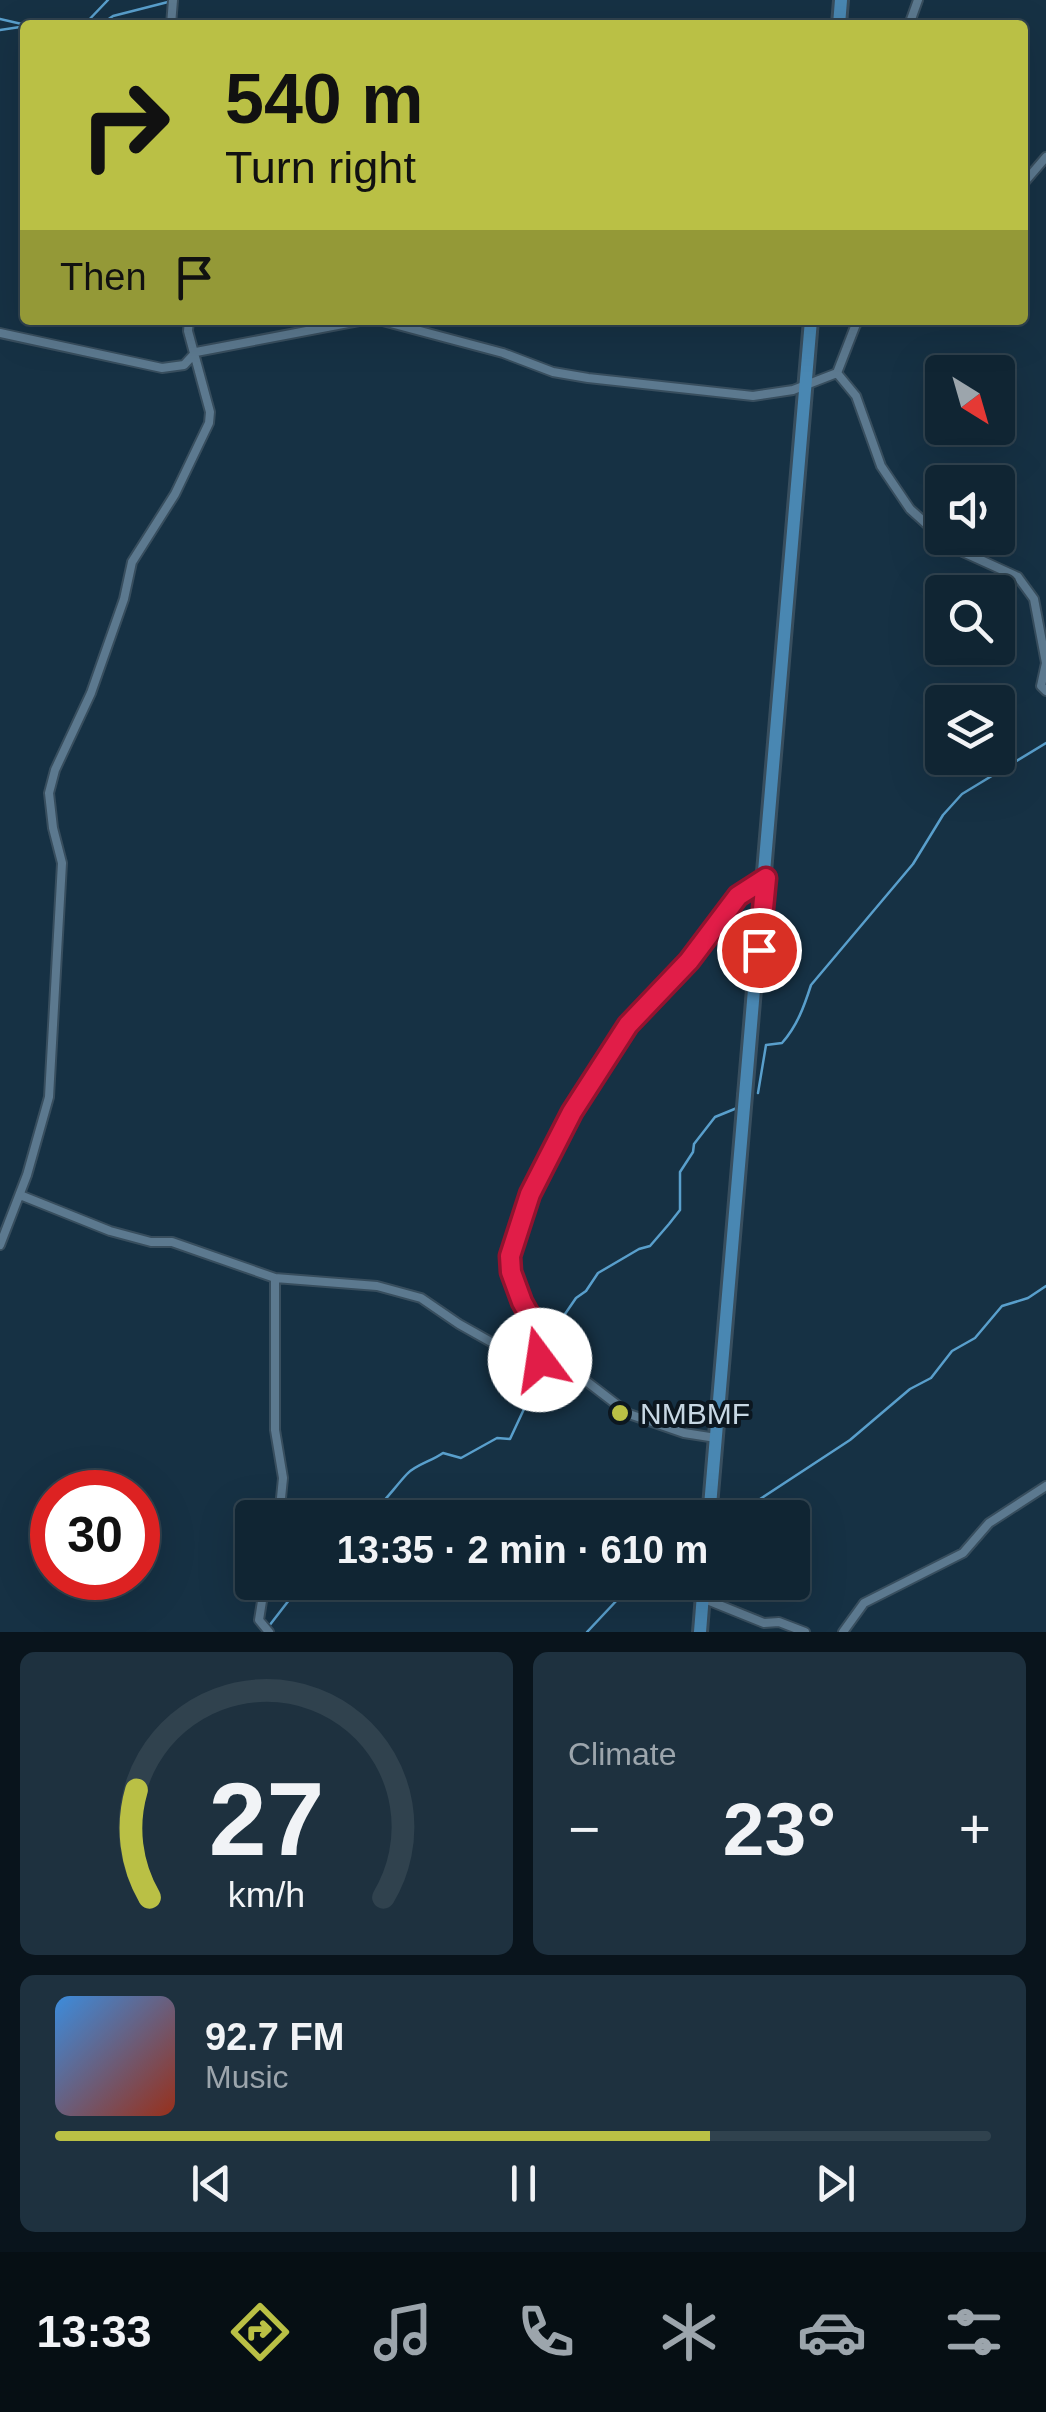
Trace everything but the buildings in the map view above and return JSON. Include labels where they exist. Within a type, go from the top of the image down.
[{"type":"main road","points":[[711,1500],[811,325]]},
{"type":"main road","points":[[700,1632],[702,1600]]},
{"type":"street","points":[[1028,178],[1046,156]]},
{"type":"street","points":[[0,1245],[42,1128],[49,1097],[62,864],[52,828],[49,792],[55,770],[91,693],[124,599],[132,562],[176,494],[209,423],[210,412],[188,325]]},
{"type":"street","points":[[0,332],[162,368],[184,365],[196,352],[338,325]]},
{"type":"street","points":[[398,325],[503,352],[553,372],[753,396],[793,390],[836,373],[856,325]]},
{"type":"street","points":[[836,373],[856,396],[880,466],[910,510],[952,547],[1018,577],[1034,599],[1046,664],[1041,686],[1046,692]]},
{"type":"street","points":[[545,1362],[542,1338],[511,1272],[510,1256],[530,1194],[572,1112],[628,1025],[689,961],[738,896],[766,878]]},
{"type":"street","points":[[20,1194],[110,1231],[151,1242],[172,1242],[275,1278],[377,1286],[422,1298],[507,1350],[578,1374],[639,1419],[716,1438]]},
{"type":"street","points":[[275,1278],[281,1500]]},
{"type":"street","points":[[843,1632],[864,1603],[964,1553],[989,1523],[1046,1486]]},
{"type":"street","points":[[262,1600],[259,1620],[267,1630]]},
{"type":"street","points":[[707,1600],[764,1623],[779,1622],[805,1632]]},
{"type":"waterway","points":[[89,20],[108,0]]},
{"type":"waterway","points":[[107,20],[168,2]]},
{"type":"waterway","points":[[0,19],[20,24]]},
{"type":"waterway","points":[[0,30],[20,27]]},
{"type":"waterway","points":[[758,1093],[766,1045],[782,1043],[787,1037],[800,1016],[811,985],[913,864],[943,815],[962,794],[1046,743]]},
{"type":"waterway","points":[[385,1500],[407,1474],[443,1453],[461,1458],[497,1438],[510,1439],[544,1379],[550,1354],[564,1336],[565,1314],[598,1273],[650,1246],[680,1210],[680,1172],[694,1144],[715,1117],[737,1108],[738,1093]]},
{"type":"waterway","points":[[758,1500],[850,1440],[910,1389],[931,1378],[952,1351],[975,1338],[1002,1306],[1028,1298],[1046,1286]]},
{"type":"waterway","points":[[269,1626],[289,1600]]},
{"type":"waterway","points":[[587,1632],[617,1600]]},
{"type":"place","name":"NMBMF","points":[[620,1413]]},
{"type":"route","points":[[540,1360],[542,1338],[522,1302],[511,1272],[510,1256],[530,1194],[552,1149],[628,1025],[689,961],[738,896],[756,888],[766,878],[759,950]]}]
